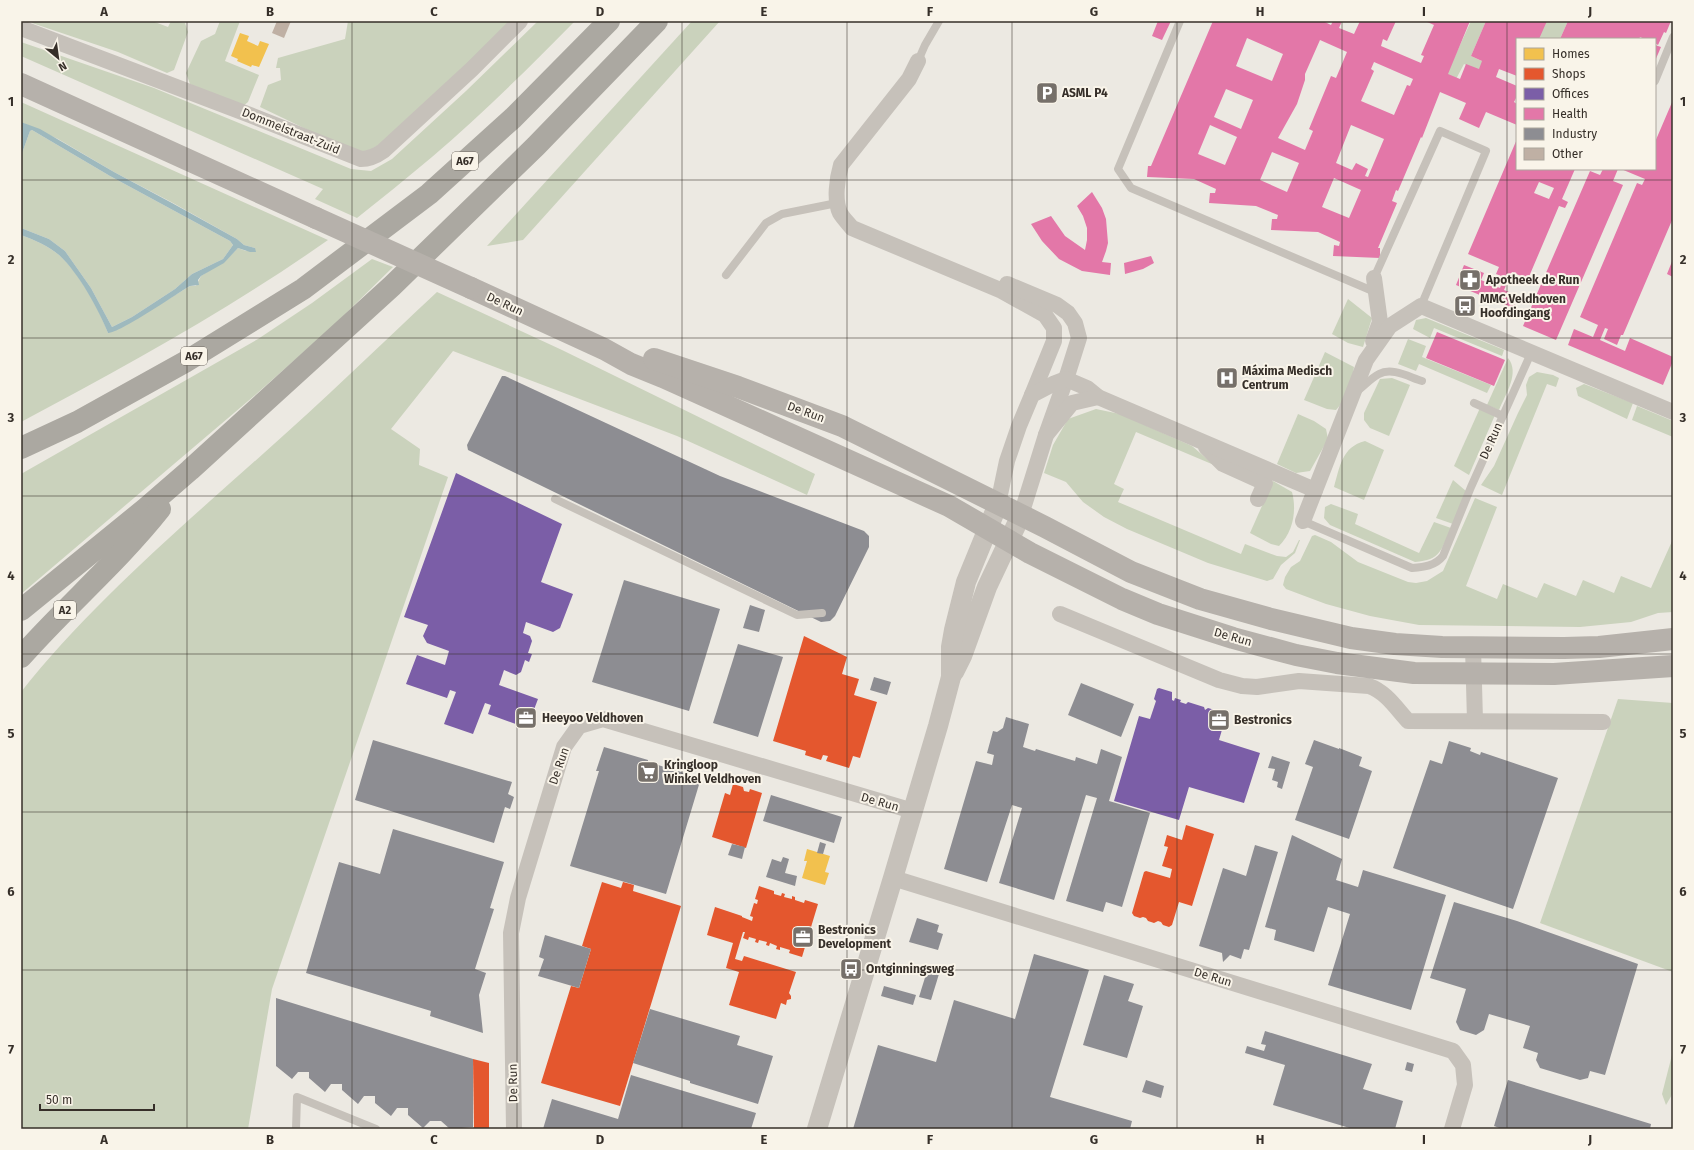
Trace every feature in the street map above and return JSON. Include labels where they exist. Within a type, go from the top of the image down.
[{"type":"highway","name":"A67","points":[[21,448],[77,422],[185,362],[303,289],[429,194],[513,118],[609,21]]},
{"type":"highway","points":[[21,610],[190,470],[392,286],[536,146],[657,21]]},
{"type":"highway","name":"A67","points":[[21,462],[77,422]]},
{"type":"highway","name":"A2","points":[[21,657],[147,526],[190,470]]},
{"type":"main road","name":"De Run","points":[[21,84],[604,349],[631,364],[936,500],[1030,553],[1122,599],[1158,614],[1233,638],[1296,655],[1365,668],[1414,673],[1474,675],[1554,674],[1673,666]]},
{"type":"main road","name":"De Run","points":[[604,349],[644,356],[738,387],[842,426],[1021,515],[1131,572],[1200,599],[1308,629],[1351,638],[1395,644],[1473,647],[1599,647],[1673,639]]},
{"type":"street","name":"Dommelstraat-Zuid","points":[[21,28],[366,159],[383,152],[472,69],[520,21]]},
{"type":"street","points":[[918,61],[909,79],[841,165],[838,176],[837,203],[840,213],[852,228],[950,269],[1003,282],[1057,305],[1068,313],[1075,323],[1079,338],[1046,435]]},
{"type":"street","name":"De Run","points":[[950,269],[1000,290],[1045,315],[1054,328],[1054,341],[1009,455],[998,504],[966,582],[953,636],[951,677]]},
{"type":"street","points":[[1366,360],[1380,322],[1375,285]]},
{"type":"street","points":[[1421,306],[1673,412]]},
{"type":"street","name":"De Run","points":[[1303,521],[1366,360],[1390,326],[1421,306]]},
{"type":"street","points":[[1032,395],[1066,379],[1088,388],[1098,397],[1315,490]]},
{"type":"street","name":"De Run","points":[[816,1129],[893,878],[951,677],[962,656],[987,587],[1021,515],[1046,435],[1072,403],[1098,397]]},
{"type":"street","points":[[1199,440],[1223,464],[1265,483],[1258,499]]},
{"type":"street","points":[[1060,614],[1219,680],[1242,686],[1257,687],[1299,681],[1369,686],[1384,694],[1408,721],[1603,722]]},
{"type":"street","points":[[1473,647],[1475,721]]},
{"type":"street","name":"De Run","points":[[514,1129],[512,933],[518,898],[564,747],[580,726],[603,720],[913,811]]},
{"type":"street","name":"De Run","points":[[893,878],[1453,1051],[1463,1065],[1465,1085],[1452,1129]]},
{"type":"lane","points":[[918,61],[925,45],[939,21]]},
{"type":"lane","points":[[1180,21],[1118,169],[1131,188],[1375,285],[1440,131],[1486,151],[1421,306]]},
{"type":"lane","points":[[1656,80],[1673,37]]},
{"type":"lane","points":[[726,275],[766,223],[782,214],[837,203]]},
{"type":"lane","name":"De Run","points":[[1303,521],[1412,568],[1428,567],[1439,561],[1443,556],[1531,353]]},
{"type":"lane","points":[[1352,395],[1378,374],[1387,371],[1396,372],[1422,382]]},
{"type":"lane","points":[[1474,403],[1503,416]]},
{"type":"lane","points":[[555,499],[797,615],[822,613]]},
{"type":"lane","points":[[296,1129],[297,1097],[376,1129]]},
{"type":"green space","points":[[33,21],[152,21],[168,27],[171,21],[185,23],[188,32],[174,70],[167,73],[118,52],[32,23]]},
{"type":"green space","points":[[220,21],[240,21],[225,61],[259,75],[248,102],[242,107],[190,84],[186,73],[201,41],[215,34]]},
{"type":"green space","points":[[348,21],[515,21],[392,137],[365,153],[331,141],[260,107],[268,85],[281,80],[280,68],[276,68],[278,58],[345,39]]},
{"type":"green space","points":[[538,21],[575,21],[469,124],[432,157],[357,218],[315,199],[323,189],[21,56],[21,42],[154,88],[351,169],[371,171],[392,159],[466,91]]},
{"type":"green space","points":[[692,21],[720,21],[523,240],[487,246]]},
{"type":"green space","points":[[1471,21],[1486,21],[1471,56],[1486,63],[1482,72],[1464,64],[1455,81],[1445,78]]},
{"type":"green space","points":[[1546,21],[1568,21],[1560,38],[1538,38]]},
{"type":"green space","points":[[21,102],[328,240],[253,290],[177,336],[21,422],[21,235],[46,246],[55,252],[74,271],[88,291],[100,313],[108,333],[129,323],[190,286],[196,286],[201,276],[227,259],[238,248],[246,251],[255,248],[244,245],[237,239],[114,172],[58,139],[21,122]]},
{"type":"green space","points":[[32,130],[110,176],[230,241],[233,245],[223,259],[192,274],[175,289],[132,317],[112,327],[91,288],[65,251],[49,239],[21,228],[21,156],[30,131]]},
{"type":"green space","points":[[372,259],[393,267],[333,326],[254,396],[21,594],[21,474],[258,339],[312,303]]},
{"type":"green space","points":[[437,292],[562,350],[815,474],[807,495],[677,436],[453,351],[391,429],[420,449],[419,465],[448,477],[272,989],[248,1129],[21,1129],[21,692],[76,628],[137,568],[308,414]]},
{"type":"green space","points":[[1348,299],[1372,318],[1363,347],[1348,343],[1332,334]]},
{"type":"green space","points":[[1426,318],[1504,350],[1502,356],[1434,328],[1430,338],[1413,329],[1416,320]]},
{"type":"green space","points":[[1408,339],[1426,346],[1422,357],[1491,385],[1487,393],[1419,364],[1416,371],[1398,364]]},
{"type":"green space","points":[[1325,352],[1354,367],[1348,390],[1340,406],[1336,410],[1327,409],[1304,400]]},
{"type":"green space","points":[[1508,358],[1513,370],[1511,383],[1499,410],[1487,405]]},
{"type":"green space","points":[[1537,372],[1553,375],[1559,378],[1556,387],[1547,384],[1502,495],[1481,485],[1494,466],[1527,395],[1526,385],[1529,377]]},
{"type":"green space","points":[[1392,378],[1410,385],[1389,436],[1370,428],[1364,420],[1364,413],[1380,379]]},
{"type":"green space","points":[[1584,384],[1633,403],[1627,419],[1578,396],[1576,388]]},
{"type":"green space","points":[[1637,406],[1673,421],[1673,437],[1632,420]]},
{"type":"green space","points":[[1480,408],[1495,415],[1469,475],[1454,466]]},
{"type":"green space","points":[[1096,409],[1120,414],[1192,446],[1214,465],[1136,432],[1114,484],[1124,489],[1118,502],[1241,554],[1245,544],[1277,556],[1286,557],[1293,552],[1300,540],[1295,553],[1281,565],[1273,579],[1267,581],[1208,563],[1127,529],[1104,517],[1083,502],[1066,482],[1044,473],[1053,445],[1068,419]]},
{"type":"green space","points":[[1298,414],[1314,421],[1326,429],[1328,439],[1310,471],[1296,473],[1277,464]]},
{"type":"green space","points":[[1365,441],[1384,450],[1364,500],[1334,487],[1343,458],[1351,448]]},
{"type":"green space","points":[[1453,480],[1466,491],[1453,524],[1436,518]]},
{"type":"green space","points":[[1273,481],[1292,492],[1294,506],[1291,528],[1279,546],[1271,544],[1250,533]]},
{"type":"green space","points":[[1475,498],[1497,507],[1466,586],[1497,599],[1503,584],[1537,598],[1544,583],[1576,596],[1583,580],[1614,593],[1621,576],[1651,588],[1673,539],[1673,612],[1658,613],[1631,622],[1580,627],[1419,625],[1370,616],[1326,604],[1286,589],[1283,585],[1285,577],[1291,567],[1300,561],[1312,536],[1315,535],[1331,542],[1358,562],[1408,582],[1416,583],[1427,581],[1443,571]]},
{"type":"green space","points":[[1331,504],[1358,514],[1355,524],[1419,553],[1434,522],[1451,528],[1442,548],[1435,556],[1424,561],[1415,562],[1330,525],[1324,518],[1325,507]]},
{"type":"green space","points":[[1618,699],[1673,703],[1673,972],[1540,923]]},
{"type":"green space","points":[[1673,1051],[1673,1093],[1666,1105],[1662,1094]]},
{"type":"water","points":[[21,122],[40,129],[114,172],[237,239],[244,245],[255,248],[256,252],[250,252],[238,248],[224,263],[201,276],[198,280],[199,285],[190,286],[124,327],[108,333],[87,292],[66,262],[50,249],[21,235],[21,228],[49,239],[65,251],[91,288],[112,327],[132,317],[175,289],[192,274],[223,259],[233,245],[230,241],[110,176],[32,130],[30,131],[21,156]]},
{"type":"building: Homes","points":[[240,33],[249,36],[247,41],[258,46],[260,41],[269,44],[259,67],[252,65],[251,67],[237,61],[238,59],[231,56]]},
{"type":"building: Homes","points":[[807,849],[830,856],[825,872],[829,873],[825,885],[802,878],[807,861],[804,861]]},
{"type":"building: Shops","points":[[804,636],[847,657],[842,674],[859,679],[854,695],[877,702],[860,758],[853,756],[849,768],[826,761],[828,756],[823,755],[821,760],[805,755],[806,751],[773,741]]},
{"type":"building: Shops","points":[[733,784],[743,787],[744,791],[749,792],[750,789],[762,793],[746,848],[712,837],[725,793],[730,795]]},
{"type":"building: Shops","points":[[1186,825],[1214,834],[1192,906],[1179,902],[1172,925],[1169,927],[1158,921],[1154,923],[1148,921],[1146,918],[1134,916],[1132,913],[1144,872],[1146,871],[1170,878],[1172,869],[1162,866],[1168,847],[1164,846],[1167,835],[1182,840]]},
{"type":"building: Shops","points":[[602,882],[621,888],[623,882],[634,885],[633,891],[681,906],[620,1106],[541,1083],[571,986],[579,988],[591,949],[582,946]]},
{"type":"building: Shops","points":[[759,886],[774,891],[774,894],[781,896],[782,893],[785,894],[784,897],[792,899],[792,896],[795,897],[795,900],[804,903],[805,900],[818,904],[802,957],[789,953],[790,950],[780,947],[780,950],[776,949],[777,946],[770,943],[769,946],[766,945],[767,942],[759,940],[758,943],[755,942],[756,939],[749,937],[748,940],[743,938],[745,932],[743,932],[735,959],[742,961],[744,956],[796,972],[789,993],[791,999],[787,1000],[786,1005],[781,1003],[776,1019],[729,1005],[739,972],[726,968],[733,943],[707,935],[715,907],[752,921],[753,917],[750,916],[754,903],[757,904],[758,900],[755,899]]},
{"type":"building: Shops","points":[[473,1059],[489,1063],[489,1129],[474,1129]]},
{"type":"building: Offices","points":[[456,473],[562,524],[541,582],[573,594],[560,628],[553,632],[526,622],[523,633],[530,636],[532,641],[528,653],[532,654],[529,662],[525,660],[521,672],[516,675],[504,670],[499,685],[538,699],[527,728],[488,714],[491,705],[485,703],[473,734],[444,724],[456,692],[450,690],[447,698],[406,684],[417,655],[445,665],[449,651],[427,643],[423,636],[428,625],[404,617]]},
{"type":"building: Offices","points":[[1159,688],[1172,692],[1172,700],[1174,701],[1175,698],[1186,704],[1188,702],[1204,707],[1205,710],[1208,708],[1225,713],[1226,716],[1219,740],[1260,753],[1244,803],[1189,787],[1179,820],[1114,801],[1139,716],[1150,719],[1156,701],[1154,699],[1157,689]]},
{"type":"building: Health","points":[[1158,21],[1171,21],[1162,40],[1152,36]]},
{"type":"building: Health","points":[[1213,21],[1323,21],[1331,25],[1333,21],[1342,21],[1339,28],[1354,34],[1360,21],[1396,21],[1387,41],[1383,39],[1381,46],[1421,63],[1424,56],[1421,55],[1434,25],[1425,21],[1470,21],[1448,74],[1460,79],[1466,64],[1479,69],[1482,61],[1471,56],[1486,21],[1547,21],[1539,38],[1516,38],[1516,76],[1499,69],[1496,77],[1516,86],[1516,98],[1514,102],[1516,103],[1516,125],[1486,112],[1479,128],[1459,119],[1466,103],[1440,92],[1422,138],[1421,137],[1398,191],[1396,190],[1392,201],[1397,203],[1378,248],[1380,248],[1380,258],[1333,256],[1334,245],[1339,246],[1340,242],[1318,232],[1271,230],[1272,219],[1277,219],[1278,215],[1256,206],[1209,203],[1210,193],[1215,193],[1216,189],[1194,179],[1147,177],[1148,166],[1151,166]],"holes":[[[1247,38],[1283,54],[1272,81],[1236,66]],[[1320,40],[1347,52],[1336,78],[1331,76],[1309,129],[1313,131],[1305,150],[1278,138],[1297,104],[1305,80],[1305,74]],[[1374,62],[1413,79],[1410,86],[1407,85],[1394,115],[1361,101],[1374,71],[1371,69]],[[1226,89],[1253,100],[1241,129],[1214,117]],[[1210,125],[1237,137],[1225,165],[1198,154]],[[1351,125],[1384,139],[1368,177],[1365,176],[1368,169],[1356,163],[1352,170],[1336,163]],[[1272,152],[1299,163],[1287,192],[1260,180]],[[1334,178],[1361,190],[1349,218],[1322,207]]]},
{"type":"building: Health","points":[[1568,21],[1671,21],[1666,33],[1664,32],[1658,45],[1656,44],[1656,38],[1560,38]]},
{"type":"building: Health","points":[[1656,45],[1661,47],[1656,59]]},
{"type":"building: Health","points":[[1673,100],[1673,218],[1623,335],[1621,335],[1617,345],[1604,339],[1608,329],[1605,328],[1600,340],[1625,351],[1630,338],[1673,357],[1673,361],[1663,385],[1568,345],[1574,329],[1593,337],[1598,325],[1580,317],[1637,183],[1642,185],[1645,179],[1623,170],[1656,170],[1656,140]]},
{"type":"building: Health","points":[[1516,141],[1516,170],[1575,170],[1562,199],[1568,202],[1565,208],[1559,206],[1528,279],[1512,272],[1504,290],[1519,296],[1513,309],[1456,285],[1464,265],[1484,273],[1481,280],[1500,288],[1504,277],[1496,274],[1499,267],[1468,254]],"holes":[[[1539,182],[1554,188],[1549,199],[1534,193]]]},
{"type":"building: Health","points":[[1602,170],[1618,170],[1613,181],[1623,185],[1556,340],[1523,326],[1590,171],[1600,175]]},
{"type":"building: Health","points":[[1092,192],[1102,208],[1106,219],[1108,243],[1102,262],[1111,263],[1110,275],[1082,271],[1059,259],[1042,241],[1031,224],[1051,216],[1065,236],[1085,250],[1087,228],[1083,216],[1077,206]]},
{"type":"building: Health","points":[[1151,256],[1154,263],[1143,269],[1125,274],[1124,263]]},
{"type":"building: Health","points":[[1673,259],[1673,277],[1667,274]]},
{"type":"building: Health","points":[[1437,332],[1505,360],[1494,386],[1426,358]]},
{"type":"building: Industry","points":[[502,376],[505,376],[720,476],[864,531],[869,536],[869,547],[835,616],[830,621],[821,622],[468,450],[467,445]]},
{"type":"building: Industry","points":[[624,580],[720,609],[689,711],[592,682]]},
{"type":"building: Industry","points":[[750,605],[765,610],[759,632],[743,628]]},
{"type":"building: Industry","points":[[738,644],[783,657],[758,737],[713,723]]},
{"type":"building: Industry","points":[[874,677],[891,682],[887,695],[870,690]]},
{"type":"building: Industry","points":[[1081,683],[1134,704],[1121,737],[1068,715]]},
{"type":"building: Industry","points":[[1006,717],[1029,724],[1023,747],[1035,751],[1036,749],[1075,761],[1076,757],[1097,764],[1101,749],[1122,757],[1109,801],[1150,813],[1122,907],[1106,902],[1103,912],[1066,901],[1097,798],[1086,795],[1054,900],[999,883],[1022,808],[1012,805],[987,882],[944,869],[976,761],[992,765],[994,755],[987,753],[993,731],[997,732],[1003,728]]},
{"type":"building: Industry","points":[[373,740],[512,782],[508,794],[514,797],[510,809],[505,807],[494,843],[355,800]]},
{"type":"building: Industry","points":[[1314,740],[1362,757],[1359,766],[1372,771],[1349,839],[1295,820],[1313,767],[1305,764]]},
{"type":"building: Industry","points":[[1449,741],[1471,748],[1470,751],[1480,755],[1481,752],[1558,778],[1513,909],[1393,868],[1430,760],[1442,764]]},
{"type":"building: Industry","points":[[604,747],[701,778],[666,894],[570,866],[599,771],[596,771]]},
{"type":"building: Industry","points":[[1272,756],[1290,762],[1282,789],[1277,787],[1278,782],[1272,780],[1275,769],[1268,768]]},
{"type":"building: Industry","points":[[771,795],[842,817],[834,843],[763,821]]},
{"type":"building: Industry","points":[[393,829],[504,862],[490,908],[494,909],[475,969],[486,973],[479,995],[483,1033],[430,1016],[431,1011],[306,973],[339,862],[380,874]]},
{"type":"building: Industry","points":[[1292,835],[1342,859],[1336,880],[1358,887],[1363,870],[1446,895],[1411,1010],[1328,985],[1350,914],[1328,907],[1314,952],[1274,940],[1276,930],[1265,927]]},
{"type":"building: Industry","points":[[820,842],[826,844],[823,854],[817,853]]},
{"type":"building: Industry","points":[[732,844],[745,847],[742,859],[728,855]]},
{"type":"building: Industry","points":[[1255,845],[1278,852],[1249,950],[1244,949],[1241,959],[1230,955],[1223,962],[1222,953],[1199,946],[1223,868],[1246,876]]},
{"type":"building: Industry","points":[[783,857],[789,859],[785,873],[797,876],[795,886],[766,877],[772,859],[781,862]]},
{"type":"building: Industry","points":[[1454,902],[1517,921],[1638,964],[1605,1075],[1590,1071],[1588,1078],[1580,1080],[1540,1068],[1536,1060],[1538,1053],[1523,1048],[1530,1026],[1489,1014],[1484,1030],[1476,1035],[1460,1030],[1456,1022],[1466,989],[1430,978]]},
{"type":"building: Industry","points":[[917,918],[939,925],[937,932],[943,934],[938,950],[909,942]]},
{"type":"building: Industry","points":[[545,935],[591,949],[579,988],[538,976],[544,959],[539,957]]},
{"type":"building: Industry","points":[[1034,954],[1089,970],[1050,1097],[1132,1121],[1130,1129],[853,1129],[878,1045],[936,1062],[954,1000],[1015,1019]]},
{"type":"building: Industry","points":[[927,971],[939,974],[931,1000],[919,997]]},
{"type":"building: Industry","points":[[1104,975],[1134,984],[1128,1001],[1143,1006],[1127,1058],[1083,1045]]},
{"type":"building: Industry","points":[[884,986],[916,995],[913,1005],[881,996]]},
{"type":"building: Industry","points":[[276,998],[473,1059],[473,1127],[450,1129],[441,1121],[430,1121],[423,1128],[408,1115],[408,1108],[397,1108],[391,1116],[375,1103],[375,1096],[364,1096],[358,1104],[342,1090],[342,1084],[331,1084],[325,1092],[309,1078],[309,1072],[298,1072],[292,1079],[276,1066]]},
{"type":"building: Industry","points":[[650,1009],[740,1036],[737,1045],[773,1056],[758,1104],[690,1083],[690,1081],[633,1063]]},
{"type":"building: Industry","points":[[1265,1031],[1372,1064],[1363,1089],[1403,1101],[1395,1129],[1353,1129],[1273,1105],[1285,1065],[1245,1053],[1247,1046],[1264,1051],[1266,1045],[1261,1044]]},
{"type":"building: Industry","points":[[1407,1062],[1414,1064],[1412,1072],[1405,1070]]},
{"type":"building: Industry","points":[[631,1075],[756,1113],[751,1129],[543,1129],[552,1099],[618,1119]]},
{"type":"building: Industry","points":[[1146,1080],[1164,1086],[1161,1098],[1142,1092]]},
{"type":"building: Industry","points":[[1508,1080],[1651,1124],[1650,1129],[1502,1129],[1494,1126]]},
{"type":"building: Other","points":[[277,21],[291,21],[284,38],[272,33]]},
{"type":"place","name":"ASML P4","points":[[1047,93]]},
{"type":"place","name":"Apotheek de Run","points":[[1470,280]]},
{"type":"place","name":"MMC Veldhoven Hoofdingang","points":[[1465,306]]},
{"type":"place","name":"Máxima Medisch Centrum","points":[[1227,378]]},
{"type":"place","name":"Heeyoo Veldhoven","points":[[526,718]]},
{"type":"place","name":"Bestronics","points":[[1219,720]]},
{"type":"place","name":"Kringloop Winkel Veldhoven","points":[[648,772]]},
{"type":"place","name":"Bestronics Development","points":[[803,937]]},
{"type":"place","name":"Ontginningsweg","points":[[851,969]]}]
